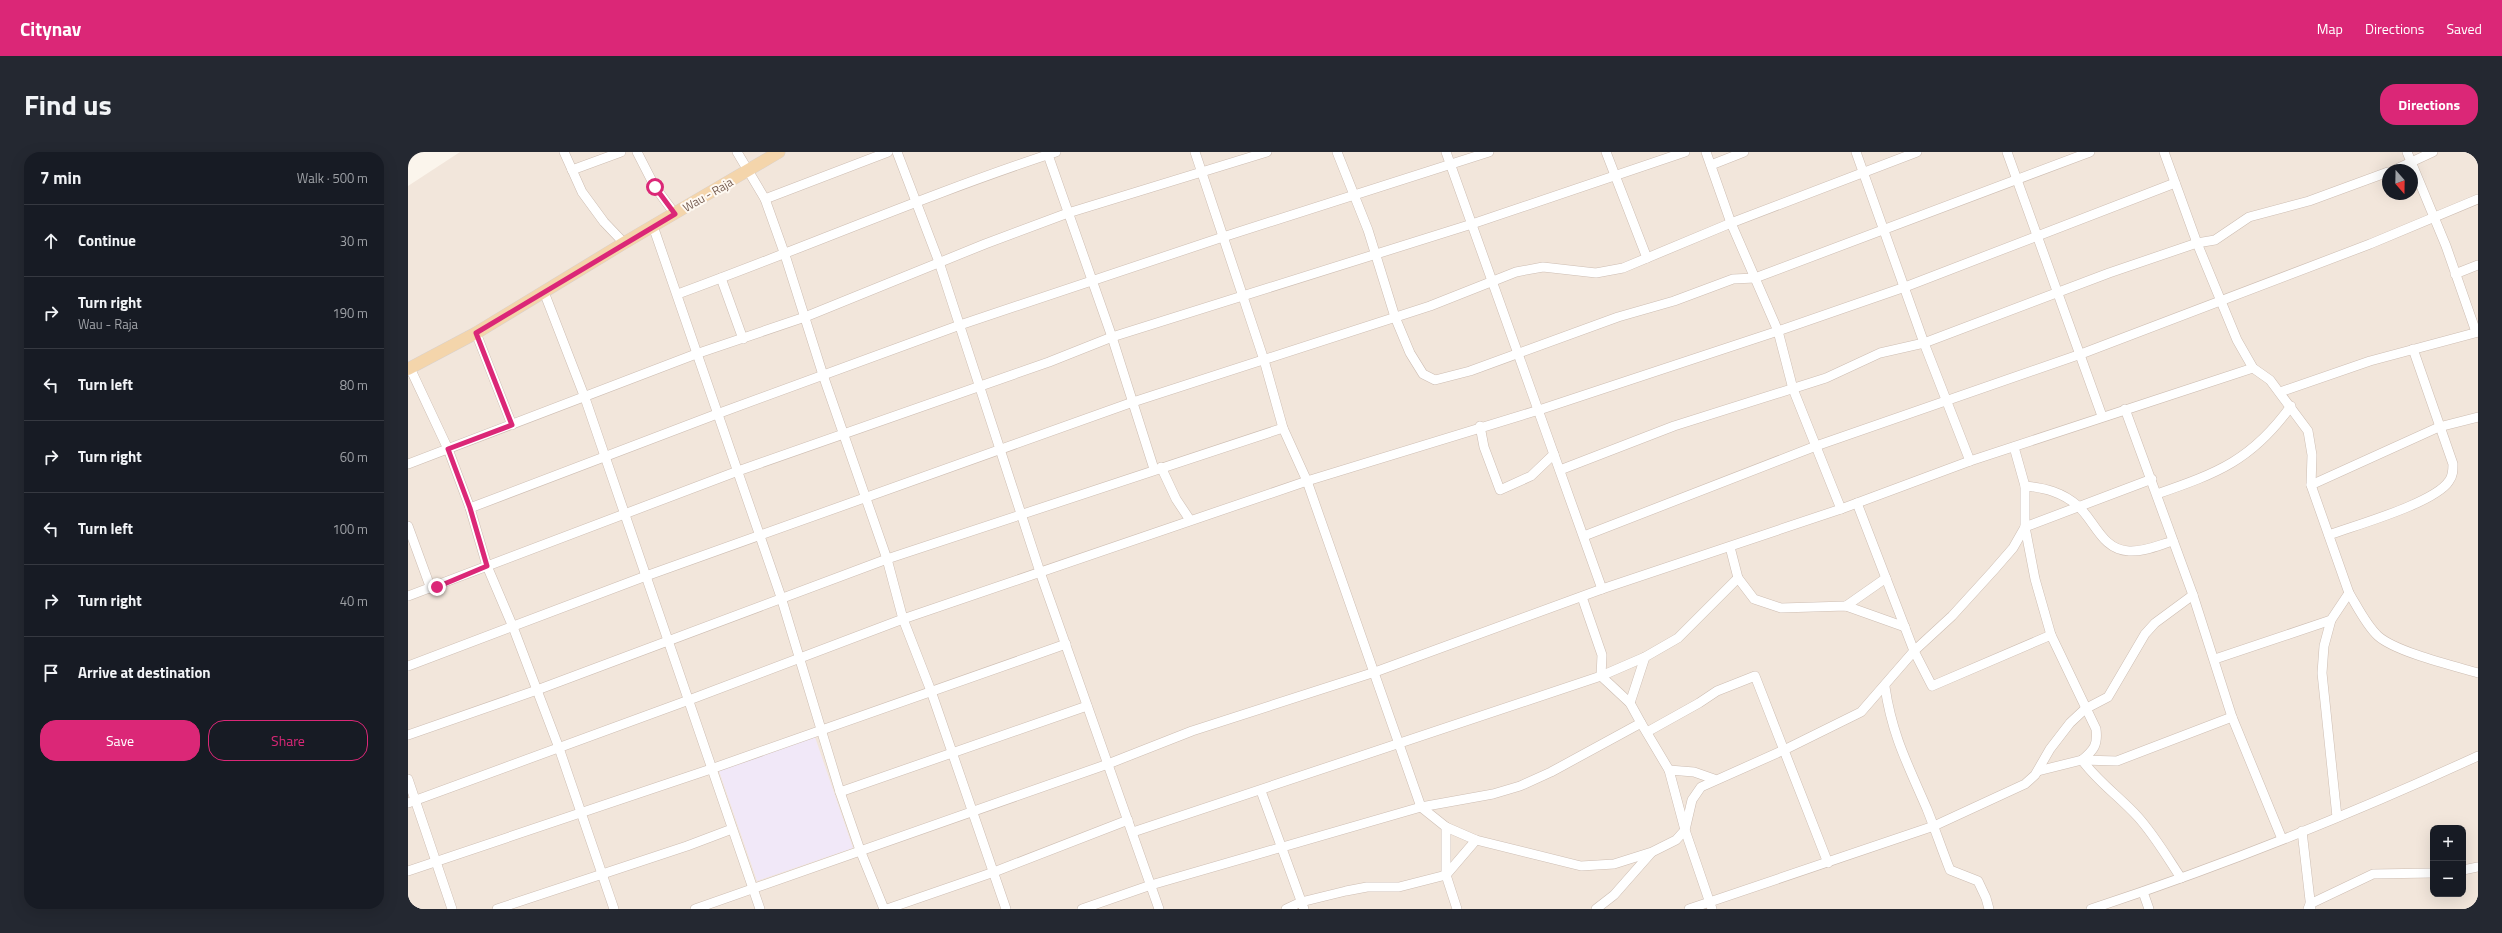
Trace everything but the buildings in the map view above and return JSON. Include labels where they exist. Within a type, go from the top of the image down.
[{"type":"main road","name":"Wau - Raja","points":[[409,368],[476,333],[624,242],[675,214],[780,152]]},
{"type":"street","points":[[564,152],[582,192],[604,222],[624,242]]},
{"type":"street","points":[[572,170],[621,152]]},
{"type":"street","points":[[737,152],[765,199],[785,255],[843,435],[887,559],[903,619],[931,691],[1006,909]]},
{"type":"street","points":[[765,199],[888,152]]},
{"type":"street","points":[[896,152],[938,262],[960,325],[1040,572],[1159,909]]},
{"type":"street","points":[[1195,152],[1264,360],[1282,428],[1307,481],[1421,807],[1446,827],[1476,840],[1581,866],[1614,864],[1652,852],[1676,840],[1685,830],[1692,800],[1702,787],[1714,780],[1784,750],[1854,717],[1885,687],[1914,651],[1952,616],[1994,572],[2013,548],[2025,527],[2152,479]]},
{"type":"street","points":[[408,464],[585,398],[696,354],[805,317],[938,262],[1068,213],[1267,152]]},
{"type":"street","points":[[1337,152],[1376,253],[1395,317],[1417,368],[1423,374],[1435,380],[1470,371],[1618,317],[1674,301],[1727,282],[1755,278],[2090,152]]},
{"type":"street","points":[[1446,152],[1602,590]]},
{"type":"street","points":[[470,508],[717,414],[960,325],[1223,237],[1489,152]]},
{"type":"street","points":[[1606,152],[1647,258]]},
{"type":"street","points":[[408,596],[431,589],[487,566],[738,472],[980,386],[1112,337],[1472,224],[1685,152]]},
{"type":"street","points":[[1706,152],[1731,223],[1778,331],[1793,389],[1841,509]]},
{"type":"street","points":[[1711,165],[1744,152]]},
{"type":"street","points":[[1856,152],[1924,343],[1970,461]]},
{"type":"street","points":[[408,666],[646,576],[759,537],[865,497],[1132,402],[1430,306],[1492,279],[1516,272],[1543,267],[1596,273],[1623,268],[1731,223],[1917,152]]},
{"type":"street","points":[[2007,152],[2081,354],[2102,416]]},
{"type":"street","points":[[2164,152],[2197,243],[2237,340],[2253,368],[2270,380],[2308,431],[2312,455],[2312,485],[2349,593],[2374,632],[2383,639],[2413,652],[2478,673]]},
{"type":"street","points":[[2280,392],[2370,361],[2477,332],[2456,274],[2432,218],[2407,152]]},
{"type":"street","points":[[2406,164],[2433,152]]},
{"type":"street","points":[[640,153],[655,187],[675,214]]},
{"type":"street","points":[[678,294],[785,255],[1050,153],[1068,213],[1112,337],[1132,402],[1158,468],[1190,520]]},
{"type":"street","points":[[1560,470],[1674,426],[1826,378],[1880,353],[1924,343],[2197,243],[2215,240],[2249,218],[2309,201],[2382,174]]},
{"type":"street","points":[[412,801],[689,700],[903,619],[1307,481],[1480,426],[1539,410],[1778,331],[1905,287],[2175,183]]},
{"type":"street","points":[[1584,536],[1816,446],[1947,402],[2081,354],[2221,301],[2478,199]]},
{"type":"street","points":[[653,226],[678,294],[696,354],[781,597],[840,792],[860,850],[884,909]]},
{"type":"street","points":[[2456,274],[2478,265]]},
{"type":"street","points":[[721,278],[743,339]]},
{"type":"street","points":[[544,292],[585,398],[689,700],[711,769],[755,889],[760,909]]},
{"type":"street","points":[[476,333],[512,425]]},
{"type":"street","points":[[2329,535],[2424,500],[2441,490],[2453,474],[2453,464],[2413,349]]},
{"type":"street","points":[[409,368],[448,449],[470,508],[487,566],[514,627],[559,748],[614,909]]},
{"type":"street","points":[[695,909],[1108,764],[1192,731],[1375,672],[1602,590],[1841,509],[1970,461],[2102,416],[2125,410],[2253,368]]},
{"type":"street","points":[[2157,494],[2219,471],[2241,459],[2290,406]]},
{"type":"street","points":[[2125,410],[2152,479],[2193,595],[2232,716],[2282,839]]},
{"type":"street","points":[[2312,485],[2439,427],[2478,417]]},
{"type":"street","points":[[1480,426],[1484,448],[1500,490],[1531,476],[1554,454]]},
{"type":"street","points":[[408,735],[537,690],[781,597],[887,559],[1282,428]]},
{"type":"street","points":[[2014,447],[2025,486],[2025,527],[2035,579],[2051,635],[2085,709],[2096,729],[2097,746],[2082,760]]},
{"type":"street","points":[[2025,486],[2048,489],[2079,506],[2095,528],[2118,549],[2144,550],[2173,541]]},
{"type":"street","points":[[1857,503],[1914,651],[1932,686],[2051,635]]},
{"type":"street","points":[[408,526],[431,589]]},
{"type":"street","points":[[1730,547],[1738,578],[1754,599],[1781,608],[1846,606],[1905,627]]},
{"type":"street","points":[[1133,832],[1261,791],[1399,742],[1602,676],[1645,657],[1678,638],[1738,578]]},
{"type":"street","points":[[1846,606],[1886,578]]},
{"type":"street","points":[[2337,817],[2322,673],[2324,646],[2331,620],[2349,593]]},
{"type":"street","points":[[1689,909],[1711,906],[1934,826],[2011,792],[2025,784],[2038,771],[2050,749],[2085,709],[2108,697],[2134,651],[2156,623],[2193,595]]},
{"type":"street","points":[[1582,597],[1602,655],[1602,676],[1630,703],[1669,770],[1685,830],[1711,906]]},
{"type":"street","points":[[2214,659],[2331,620]]},
{"type":"street","points":[[408,871],[711,769],[1066,644]]},
{"type":"street","points":[[1630,703],[1645,657]]},
{"type":"street","points":[[1647,732],[1699,703],[1717,691],[1756,676],[1828,863]]},
{"type":"street","points":[[1885,687],[1889,715],[1898,743],[1934,826],[1950,870],[1978,881],[1986,898],[1989,909]]},
{"type":"street","points":[[840,792],[1087,706]]},
{"type":"street","points":[[2038,771],[2082,760],[2117,760],[2232,716]]},
{"type":"street","points":[[1082,909],[1151,885],[1421,807],[1493,794],[1520,786],[1551,772],[1641,723]]},
{"type":"street","points":[[2090,909],[2181,878],[2399,793],[2478,756]]},
{"type":"street","points":[[2082,760],[2096,779],[2137,816],[2154,835],[2181,878]]},
{"type":"street","points":[[1669,770],[1694,772],[1714,780]]},
{"type":"street","points":[[408,779],[412,801],[437,861],[452,909]]},
{"type":"street","points":[[1261,791],[1302,905]]},
{"type":"street","points":[[887,909],[994,872],[1128,820]]},
{"type":"street","points":[[1446,827],[1446,875],[1458,909]]},
{"type":"street","points":[[497,909],[732,829]]},
{"type":"street","points":[[2302,831],[2310,907],[2373,874],[2430,873]]},
{"type":"street","points":[[1286,909],[1367,887],[1399,887],[1446,875],[1476,840]]},
{"type":"street","points":[[1596,909],[1614,895],[1652,852]]},
{"type":"street","points":[[2466,869],[2478,867]]},
{"type":"street","points":[[2143,892],[2149,909]]},
{"type":"shaded area","points":[[460,152],[2478,152],[2478,909],[408,909],[408,186]]},
{"type":"shaded area","points":[[815,737],[853,848],[757,881],[719,771]]},
{"type":"route","points":[[437,587],[487,566],[470,508],[448,449],[512,425],[476,333],[624,242],[675,214],[655,187]]}]
